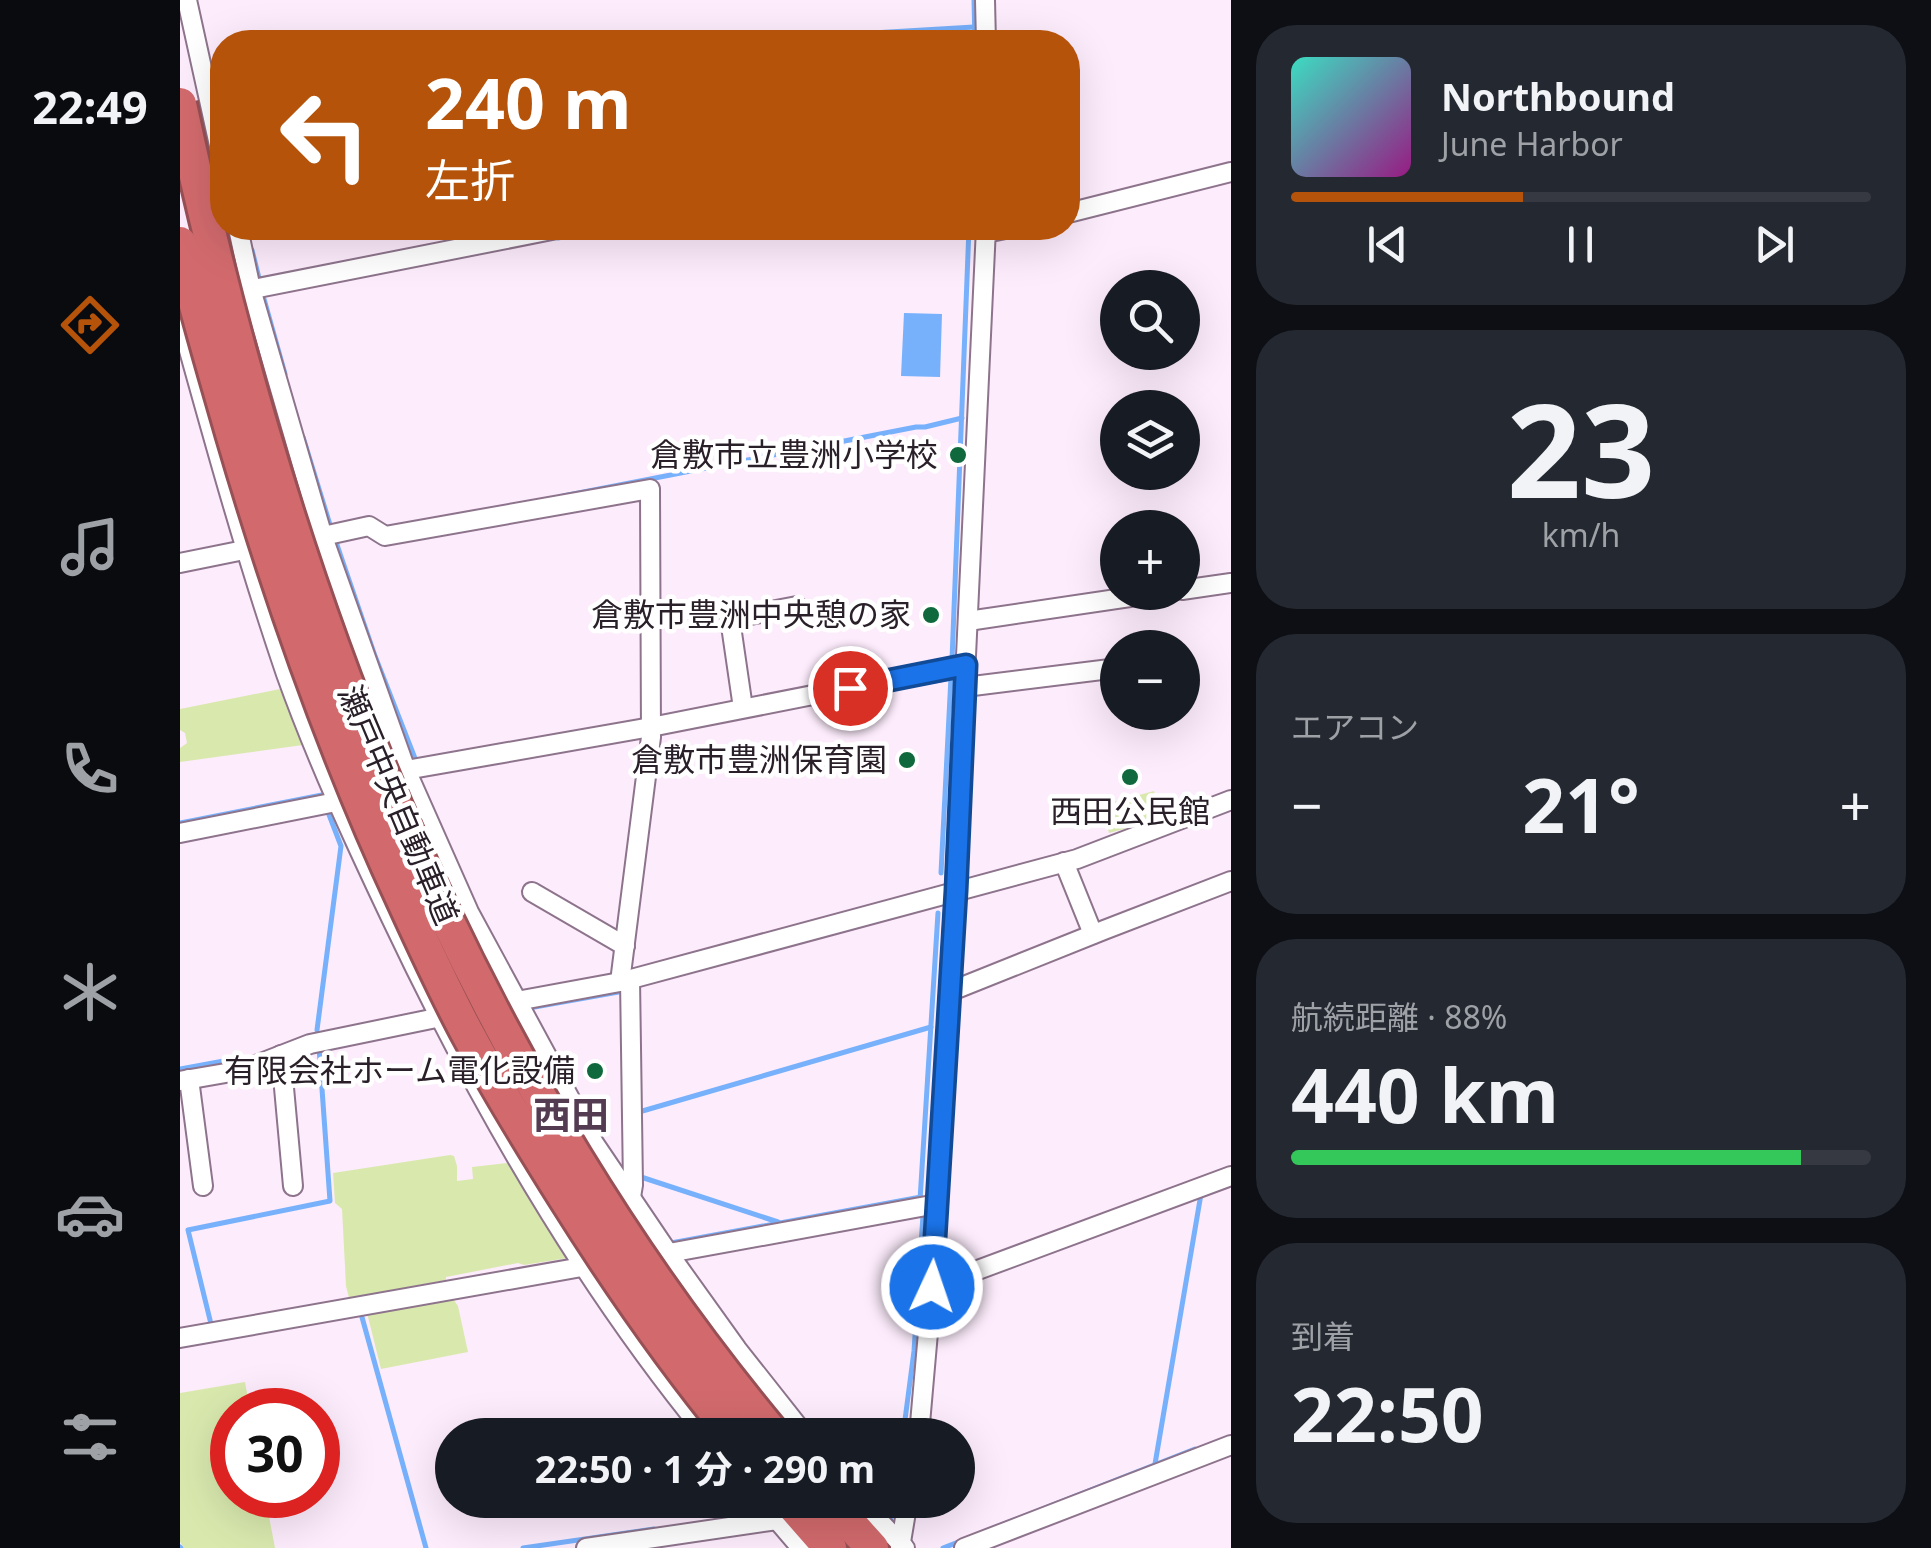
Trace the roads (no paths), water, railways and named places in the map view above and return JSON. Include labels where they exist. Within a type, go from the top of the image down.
[{"type":"highway","name":"瀬戸中央自動車道","points":[[180,104],[210,228]]},
{"type":"highway","name":"瀬戸中央自動車道","points":[[213,240],[283,501],[324,624],[361,725],[448,925],[557,1128],[632,1245],[761,1418]]},
{"type":"highway","name":"瀬戸中央自動車道","points":[[180,243],[254,509],[294,633],[339,753],[412,921],[469,1037],[531,1143],[638,1308],[721,1418]]},
{"type":"highway","points":[[786,1518],[830,1548]]},
{"type":"highway","points":[[855,1518],[892,1542]]},
{"type":"street","points":[[187,0],[210,104]]},
{"type":"street","points":[[985,0],[986,30]]},
{"type":"street","points":[[1080,210],[1231,172]]},
{"type":"street","points":[[241,240],[323,537],[406,770],[469,912],[594,1143],[668,1254],[791,1418]]},
{"type":"street","points":[[180,303],[501,240]]},
{"type":"street","points":[[920,1418],[956,891],[986,240]]},
{"type":"street","points":[[180,318],[246,549],[287,676],[336,802],[438,1018],[534,1188],[625,1327],[694,1418]]},
{"type":"street","points":[[180,563],[369,526],[384,536],[650,489],[654,729],[625,946],[633,1185],[630,1197]]},
{"type":"street","points":[[1200,587],[1231,583]]},
{"type":"street","points":[[968,621],[1100,601]]},
{"type":"street","points":[[743,708],[730,619],[797,606]]},
{"type":"street","points":[[180,832],[336,802],[406,770],[654,729],[966,665]]},
{"type":"street","points":[[964,687],[1100,670]]},
{"type":"street","points":[[202,1186],[185,1080],[242,1070],[310,1044],[625,981],[1064,862],[1231,800]]},
{"type":"street","points":[[1064,862],[1094,934]]},
{"type":"street","points":[[950,992],[1231,882]]},
{"type":"street","points":[[532,892],[625,946]]},
{"type":"street","points":[[280,1055],[293,1186]]},
{"type":"street","points":[[932,1287],[1231,1176]]},
{"type":"street","points":[[180,1338],[937,1204]]},
{"type":"street","points":[[964,1548],[1231,1445]]},
{"type":"street","points":[[588,1548],[730,1518]]},
{"type":"street","points":[[779,1518],[801,1548]]},
{"type":"street","points":[[874,1518],[892,1542]]},
{"type":"street","points":[[892,1542],[901,1518]]},
{"type":"water","points":[[904,313],[942,314],[940,377],[901,376]]},
{"type":"waterway","points":[[974,0],[975,30]]},
{"type":"waterway","points":[[923,30],[974,27]]},
{"type":"waterway","points":[[952,660],[969,240]]},
{"type":"waterway","points":[[252,250],[260,282]]},
{"type":"waterway","points":[[264,299],[285,374]]},
{"type":"waterway","points":[[563,496],[962,418]]},
{"type":"waterway","points":[[303,437],[331,528]]},
{"type":"waterway","points":[[335,539],[416,761]]},
{"type":"waterway","points":[[941,873],[951,677]]},
{"type":"waterway","points":[[856,695],[951,678]]},
{"type":"waterway","points":[[180,823],[322,795]]},
{"type":"waterway","points":[[317,1030],[341,846],[328,812]]},
{"type":"waterway","points":[[920,1200],[938,913]]},
{"type":"waterway","points":[[529,1008],[624,991]]},
{"type":"waterway","points":[[639,1112],[931,1027]]},
{"type":"waterway","points":[[211,1324],[188,1230],[330,1201],[319,1047]]},
{"type":"waterway","points":[[180,1069],[240,1058]]},
{"type":"waterway","points":[[641,1177],[778,1222]]},
{"type":"waterway","points":[[1155,1464],[1201,1194]]},
{"type":"waterway","points":[[671,1243],[921,1197]]},
{"type":"waterway","points":[[905,1418],[923,1215]]},
{"type":"waterway","points":[[360,1310],[426,1548]]},
{"type":"waterway","points":[[943,1548],[1195,1449]]},
{"type":"waterway","points":[[890,1527],[891,1518]]},
{"type":"waterway","points":[[523,1548],[654,1529]]},
{"type":"place","name":"倉敷市立豊洲小学校","points":[[958,455]]},
{"type":"place","name":"倉敷市豊洲中央憩の家","points":[[931,615]]},
{"type":"place","name":"倉敷市豊洲保育園","points":[[907,760]]},
{"type":"place","name":"西田公民館","points":[[1130,777]]},
{"type":"place","name":"有限会社ホーム電化設備","points":[[595,1071]]},
{"type":"district","name":"西田","points":[[571,1116]]}]
